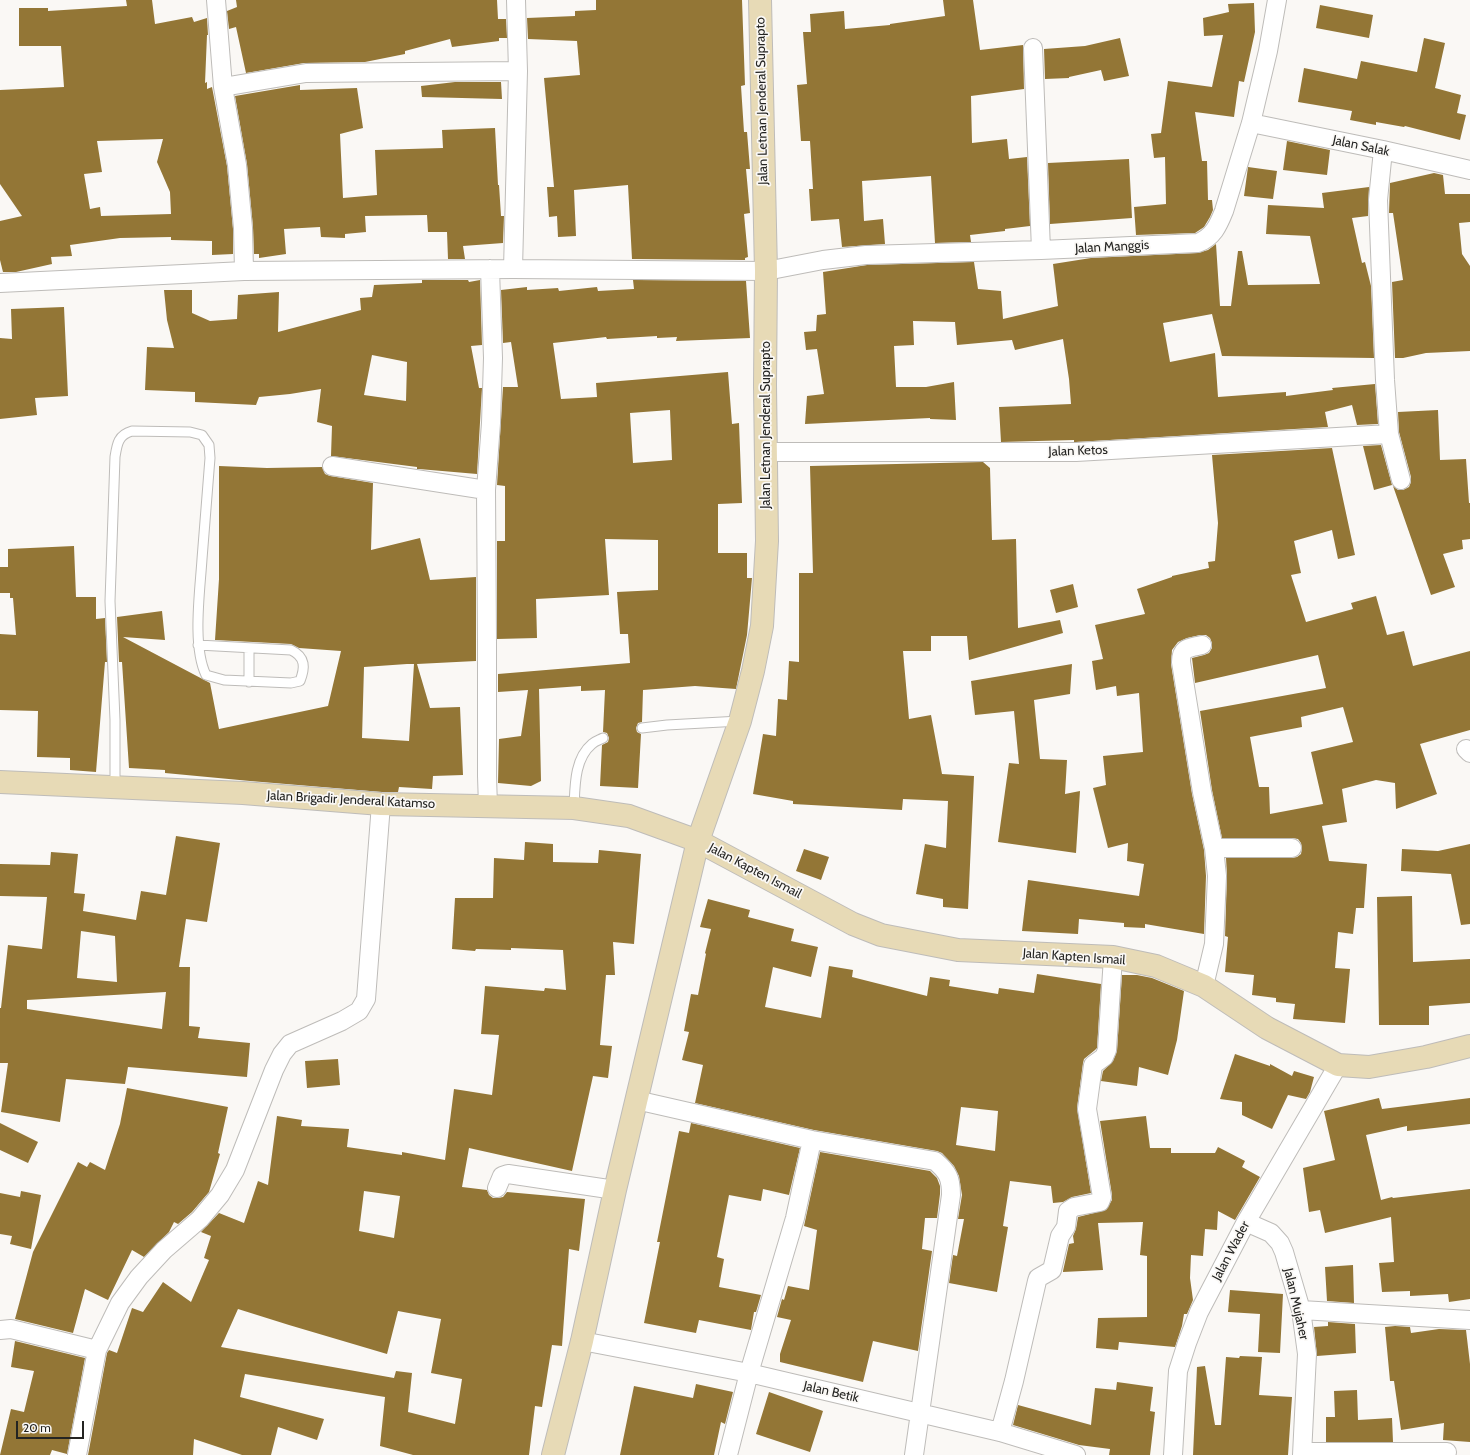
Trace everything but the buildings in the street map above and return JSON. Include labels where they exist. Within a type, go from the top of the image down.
[{"type":"street","points":[[216,0],[223,87],[237,165],[243,228],[244,271]]},
{"type":"street","points":[[513,269],[518,71],[516,0]]},
{"type":"street","name":"Jalan Letnan Jenderal Suprapto","points":[[553,1455],[582,1341],[615,1190],[698,841],[740,721],[753,671],[762,626],[767,541],[765,385],[766,271],[760,0]]},
{"type":"street","name":"Jalan Manggis","points":[[0,283],[244,271],[513,269],[766,271],[823,260],[866,255],[1041,250],[1198,242],[1206,240],[1212,235],[1224,212],[1251,123],[1268,51],[1277,0]]},
{"type":"street","points":[[1033,48],[1041,250]]},
{"type":"street","points":[[223,87],[306,73],[518,71]]},
{"type":"street","name":"Jalan Salak","points":[[1251,123],[1383,150],[1470,170]]},
{"type":"street","points":[[1383,150],[1378,200],[1385,380],[1389,434],[1401,480]]},
{"type":"street","points":[[488,806],[486,490],[493,358],[490,269]]},
{"type":"street","name":"Jalan Ketos","points":[[766,452],[1076,452],[1389,434]]},
{"type":"street","points":[[332,466],[486,490]]},
{"type":"street","points":[[1202,645],[1185,650],[1181,655],[1181,662],[1202,792],[1214,848],[1217,876],[1214,944],[1204,986]]},
{"type":"street","name":"Jalan Brigadir Jenderal Katamso","points":[[0,782],[243,793],[381,804],[574,808],[629,816],[698,841]]},
{"type":"street","points":[[77,1455],[97,1350],[120,1303],[139,1277],[164,1250],[200,1218],[220,1195],[235,1170],[274,1070],[282,1054],[290,1044],[342,1021],[363,1007],[366,999],[381,804]]},
{"type":"street","name":"Jalan Kapten Ismail","points":[[698,841],[853,924],[881,935],[958,950],[1113,957],[1156,966],[1204,986],[1267,1028],[1338,1065],[1369,1067],[1426,1057],[1470,1046]]},
{"type":"street","points":[[1214,848],[1292,848]]},
{"type":"street","points":[[1000,1432],[1014,1382],[1036,1281],[1038,1278],[1052,1270],[1060,1236],[1066,1227],[1068,1211],[1074,1207],[1096,1204],[1100,1202],[1102,1197],[1087,1104],[1093,1065],[1104,1057],[1107,1050],[1113,957]]},
{"type":"street","name":"Jalan Wader","points":[[1173,1455],[1178,1371],[1199,1312],[1246,1222],[1338,1065]]},
{"type":"street","points":[[636,1100],[812,1140],[935,1162],[948,1175],[951,1186],[951,1195],[914,1455]]},
{"type":"street","points":[[728,1455],[749,1372],[795,1218],[812,1140]]},
{"type":"street","points":[[497,1188],[500,1178],[504,1174],[508,1174],[615,1190]]},
{"type":"street","name":"Jalan Mujaher","points":[[1246,1222],[1271,1233],[1280,1243],[1301,1310],[1307,1354],[1303,1454]]},
{"type":"street","points":[[1301,1310],[1470,1320]]},
{"type":"street","points":[[0,1330],[11,1329],[97,1350]]},
{"type":"street","name":"Jalan Betik","points":[[582,1341],[749,1372],[1000,1432],[1076,1455]]},
{"type":"street","points":[[1303,1454],[1447,1452]]},
{"type":"lane","points":[[115,788],[115,720],[110,601],[115,457],[117,443],[124,433],[132,431],[190,432],[202,435],[209,445],[210,458],[200,586],[198,645],[201,664],[206,675],[224,680],[291,683],[300,681],[304,671],[302,659],[298,653],[291,650],[198,645]]},
{"type":"lane","points":[[248,682],[249,648]]},
{"type":"lane","points":[[642,728],[667,725],[740,721]]},
{"type":"lane","points":[[574,808],[575,780],[578,769],[591,744],[603,738]]}]
